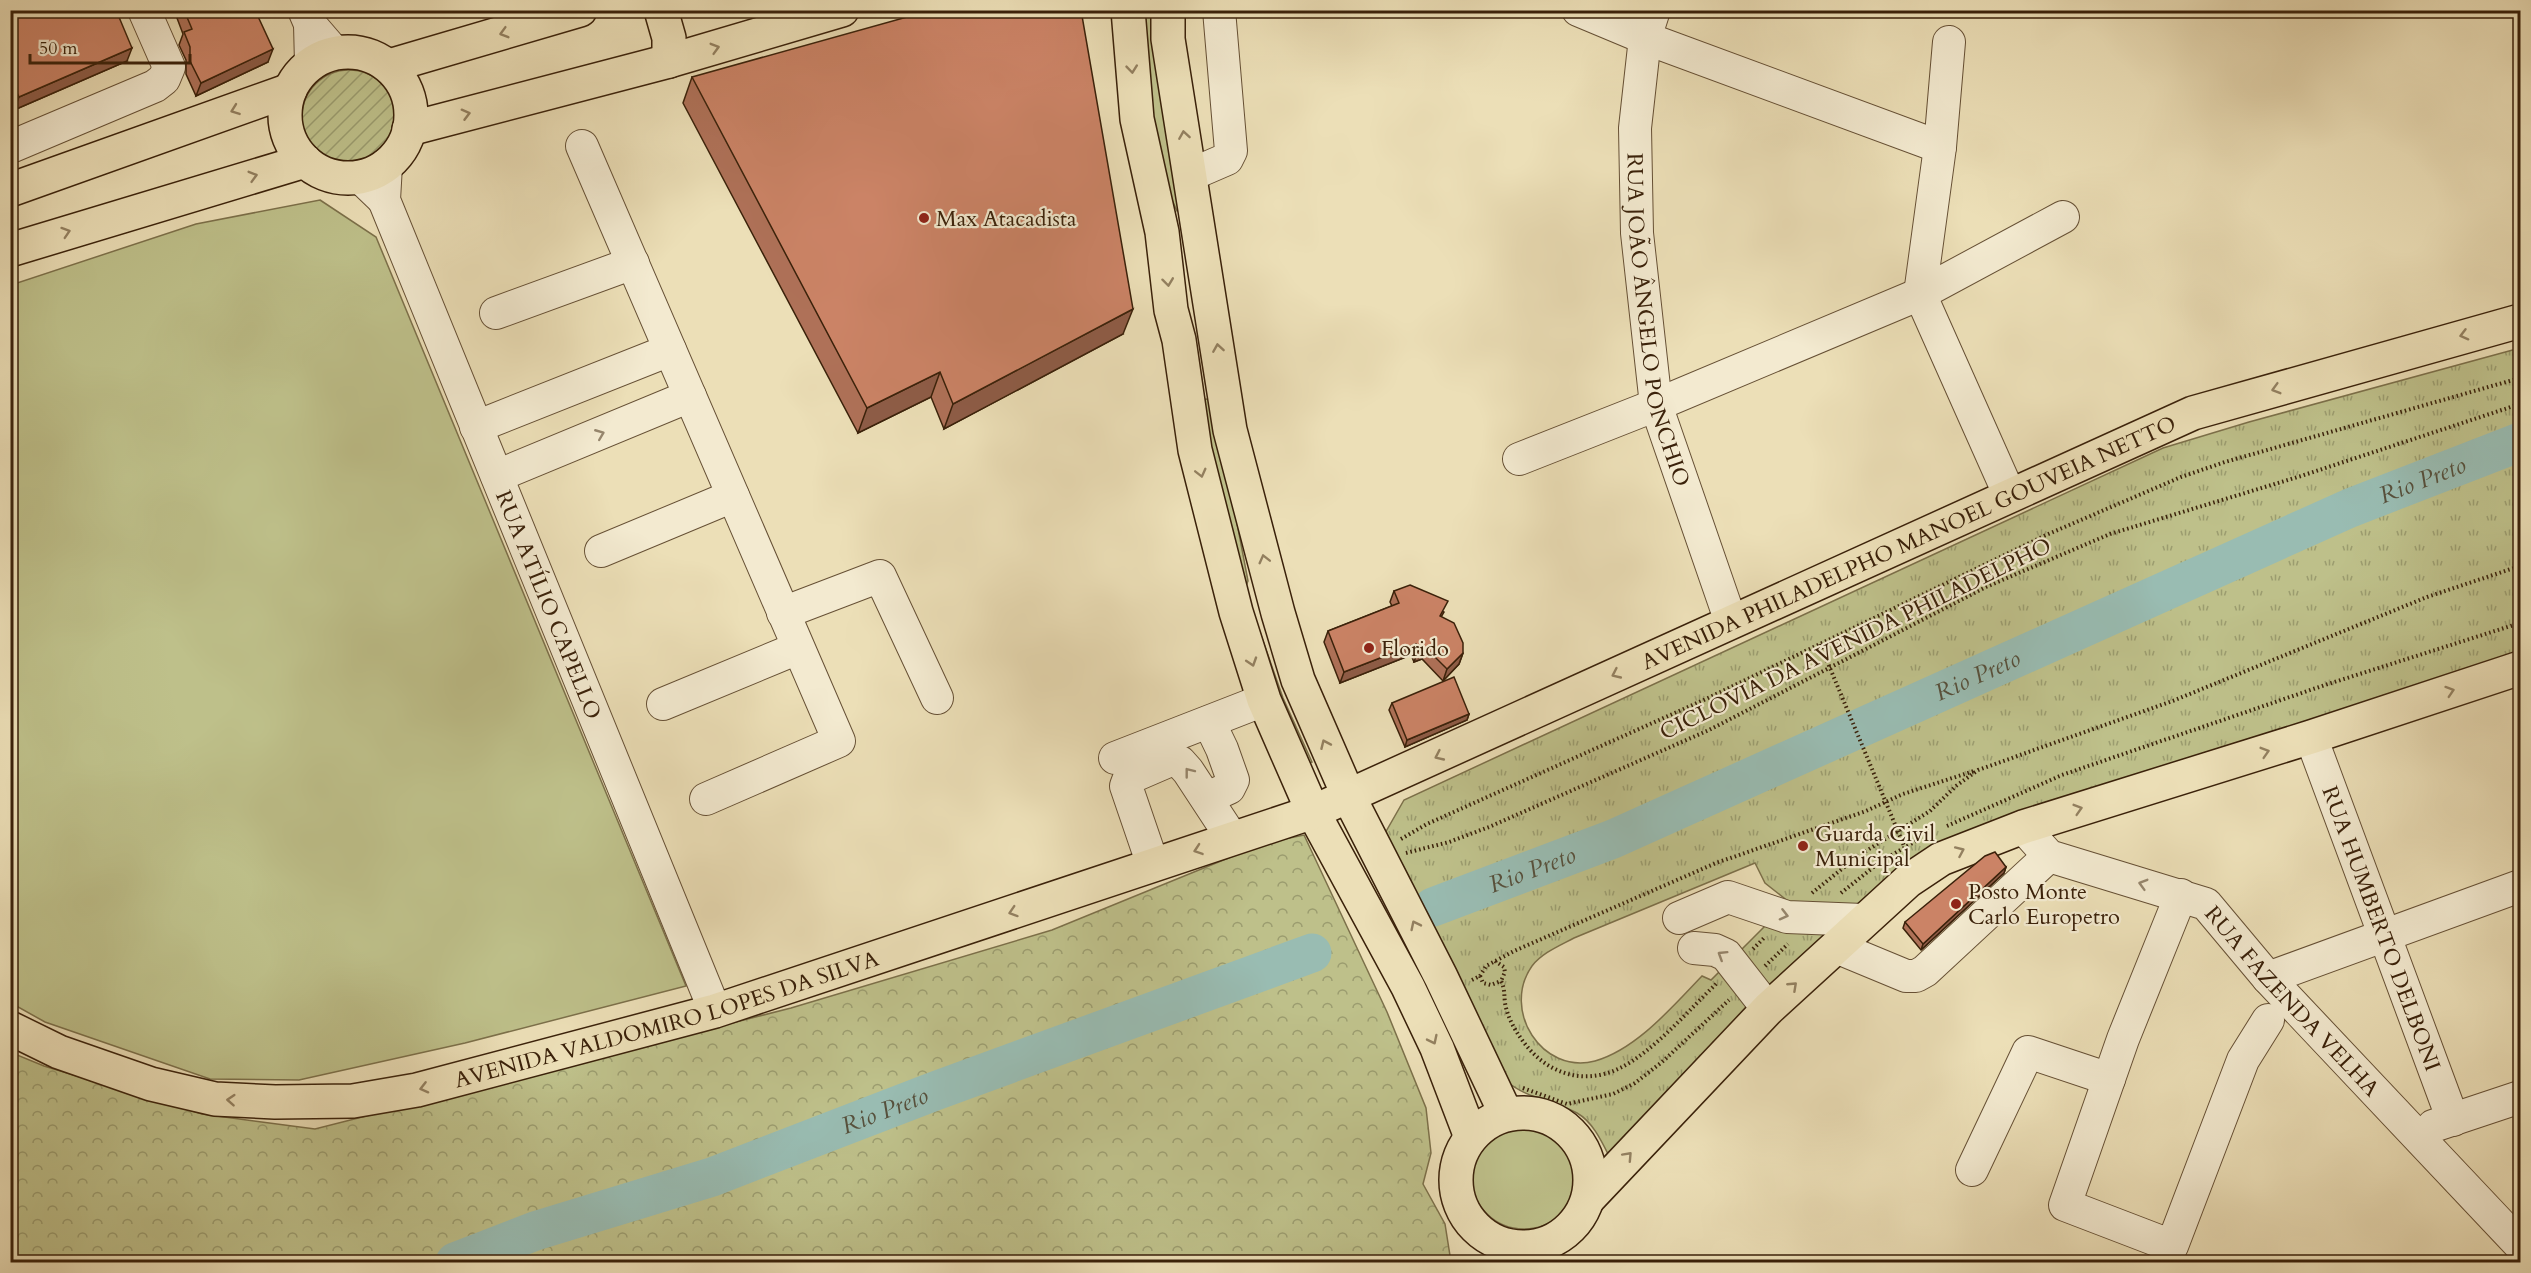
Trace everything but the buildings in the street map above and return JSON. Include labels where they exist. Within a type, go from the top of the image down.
[{"type":"main road","points":[[389,66],[580,10]]},
{"type":"main road","points":[[661,10],[669,38],[669,61]]},
{"type":"main road","points":[[409,129],[669,61],[842,10]]},
{"type":"main road","points":[[1128,10],[1137,119],[1162,232],[1171,310],[1179,340],[1195,450],[1236,612],[1264,700],[1314,812],[1408,987],[1437,1048],[1471,1137]]},
{"type":"main road","points":[[1168,10],[1168,39],[1230,430],[1274,598],[1309,710],[1349,797],[1389,857],[1441,977],[1506,1114]]},
{"type":"main road","points":[[354,52],[372,56],[389,66],[403,84],[411,106],[409,129],[401,149],[373,171],[340,177],[321,172],[305,161],[290,140],[285,115],[290,90],[299,76],[323,58],[354,52]]},
{"type":"main road","points":[[10,190],[290,90]]},
{"type":"main road","points":[[10,250],[305,161]]},
{"type":"main road","points":[[1162,232],[1178,234],[1184,238],[1207,279]]},
{"type":"main road","name":"AVENIDA PHILADELPHO MANOEL GOUVEIA NETTO","points":[[1314,812],[2193,413],[2520,321]]},
{"type":"main road","points":[[1179,340],[1200,379],[1227,402]]},
{"type":"main road","points":[[1236,612],[1274,598]]},
{"type":"main road","points":[[1588,1199],[1768,1009],[1863,920],[1908,881],[1941,859],[2023,827],[2311,737],[2520,668]]},
{"type":"main road","name":"AVENIDA VALDOMIRO LOPES DA SILVA","points":[[10,1028],[60,1052],[151,1084],[215,1099],[275,1102],[353,1101],[417,1090],[715,1011],[1314,812]]},
{"type":"main road","points":[[1534,1113],[1561,1123],[1581,1143],[1591,1170],[1588,1199],[1580,1218],[1560,1248],[1541,1246],[1487,1250],[1466,1217],[1456,1191],[1458,1162],[1471,1137],[1486,1123],[1506,1114],[1534,1113]]},
{"type":"street","points":[[10,145],[13,146],[155,86],[165,79],[169,67],[144,10]]},
{"type":"street","points":[[1190,175],[1227,159],[1230,151],[1219,10]]},
{"type":"street","points":[[1578,10],[1650,24],[1940,147]]},
{"type":"street","points":[[307,17],[323,58]]},
{"type":"street","name":"RUA JOÃO ÂNGELO PONCHIO","points":[[1650,24],[1635,128],[1637,233],[1656,405],[1731,622]]},
{"type":"street","points":[[1949,42],[1940,147],[1920,294],[2010,496]]},
{"type":"street","points":[[582,146],[839,741],[706,799]]},
{"type":"street","name":"RUA ATÍLIO CAPELLO","points":[[373,171],[715,1011]]},
{"type":"street","points":[[1519,459],[1656,405],[1920,294],[2063,217]]},
{"type":"street","points":[[495,313],[633,263]]},
{"type":"street","points":[[476,427],[670,350]]},
{"type":"street","points":[[497,476],[690,396]]},
{"type":"street","points":[[602,551],[733,496]]},
{"type":"street","points":[[783,613],[880,576],[937,698]]},
{"type":"street","points":[[663,704],[798,648]]},
{"type":"street","points":[[1115,758],[1264,700]]},
{"type":"street","points":[[1207,798],[1229,788],[1233,780],[1222,748],[1209,722]]},
{"type":"street","name":"RUA HUMBERTO DELBONI","points":[[2311,737],[2453,1120]]},
{"type":"street","points":[[1153,865],[1126,786],[1129,778],[1173,759],[1180,762],[1188,771],[1232,838]]},
{"type":"street","points":[[1836,947],[1906,976],[1916,976],[1925,971],[2049,856],[2023,827]]},
{"type":"street","name":"RUA FAZENDA VELHA","points":[[2049,856],[2206,904],[2268,978],[2520,1245]]},
{"type":"street","points":[[2268,978],[2520,886]]},
{"type":"street","points":[[2181,895],[2109,1079],[2065,1205],[2172,1246],[2243,1060],[2268,1020]]},
{"type":"street","points":[[1679,918],[1728,897],[1787,916],[1863,920]]},
{"type":"street","points":[[1694,948],[1715,950],[1726,955],[1768,1009]]},
{"type":"street","points":[[1972,1170],[2028,1052],[2109,1079]]},
{"type":"street","points":[[2414,1133],[2520,1097]]},
{"type":"path","points":[[1389,857],[1392,844],[1427,824],[1706,699],[2046,535],[2181,477],[2225,462],[2520,378]]},
{"type":"path","name":"CICLOVIA DA AVENIDA PHILADELPHO","points":[[1389,857],[1449,842],[1709,730],[1986,587],[2110,534],[2301,476],[2520,404]]},
{"type":"path","points":[[1820,644],[1904,846]]},
{"type":"path","points":[[1480,976],[1486,966],[1494,961],[1716,863],[1978,770]]},
{"type":"path","points":[[1494,961],[1504,967],[1505,972],[1501,981]]},
{"type":"green space","points":[[1136,11],[1155,11],[1185,198],[1177,211],[1168,191],[1136,47]]},
{"type":"green space","points":[[349,70],[367,74],[382,84],[392,99],[396,117],[392,135],[382,150],[367,160],[349,164],[331,160],[316,150],[306,135],[302,117],[306,99],[316,84],[331,74]]},
{"type":"green space","points":[[320,200],[376,237],[686,986],[465,1043],[299,1080],[210,1079],[45,1022],[11,1003],[11,285],[196,224]]},
{"type":"green space","points":[[2520,348],[2520,651],[1993,827],[1610,1158],[1596,1133],[1583,1117],[1568,1108],[1522,1092],[1505,1080],[1384,835],[1404,800],[2163,448],[2249,422]],"holes":[[[1755,863],[1765,883],[1789,902],[1711,980],[1702,976],[1640,1037],[1625,1047],[1595,1061],[1576,1063],[1558,1058],[1544,1049],[1532,1035],[1524,1019],[1521,1001],[1524,983],[1532,966],[1546,954],[1574,938]]]},
{"type":"green space","points":[[1207,399],[1214,402],[1248,581],[1246,586],[1238,589],[1200,400]]},
{"type":"green space","points":[[1251,614],[1256,621],[1283,698],[1312,762],[1302,766]]},
{"type":"green space","points":[[1304,835],[1387,1012],[1426,1108],[1431,1153],[1423,1184],[1445,1224],[1451,1262],[11,1262],[10,1052],[44,1066],[202,1114],[315,1129],[791,1008],[1052,930],[1265,843]]},
{"type":"green space","points":[[1524,1123],[1544,1127],[1561,1139],[1573,1156],[1577,1176],[1573,1196],[1561,1213],[1544,1225],[1524,1229],[1504,1225],[1487,1213],[1475,1196],[1471,1176],[1475,1156],[1487,1139],[1504,1127]]},
{"type":"waterway","name":"Rio Preto","points":[[1433,907],[1613,839],[2350,508],[2520,442]]},
{"type":"waterway","name":"Rio Preto","points":[[455,1262],[535,1231],[712,1177],[935,1091],[1312,953]]},
{"type":"place","name":"Max Atacadista","points":[[924,218]]},
{"type":"place","name":"Florido","points":[[1369,648]]},
{"type":"place","name":"Guarda Civil Municipal","points":[[1803,846]]},
{"type":"place","name":"Posto Monte Carlo Europetro","points":[[1956,904]]}]
